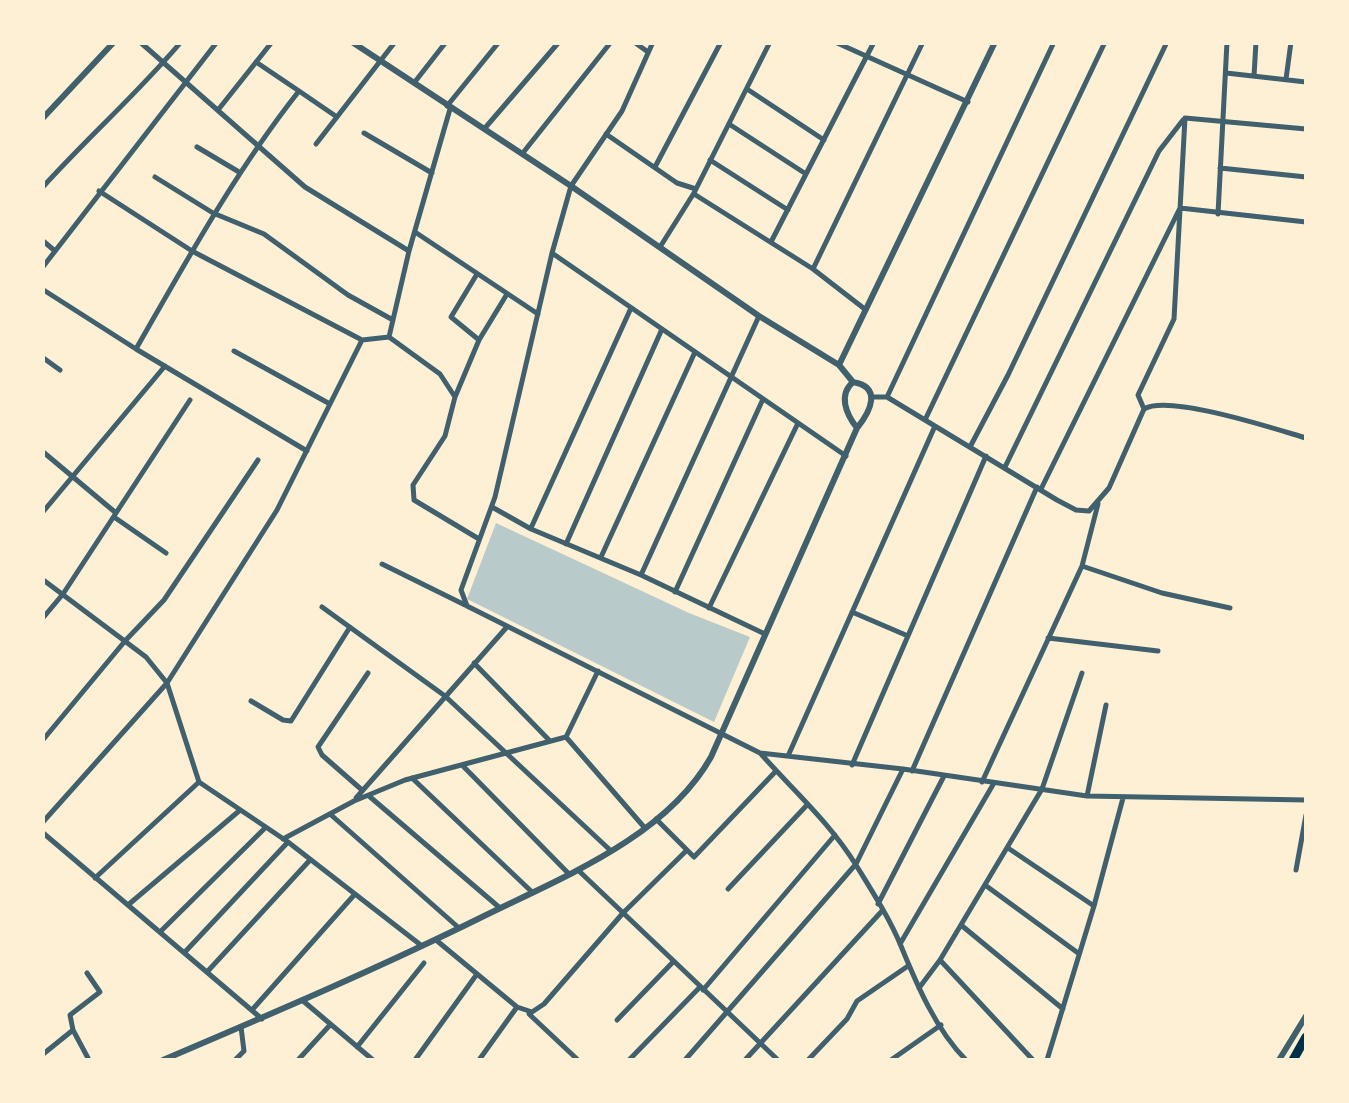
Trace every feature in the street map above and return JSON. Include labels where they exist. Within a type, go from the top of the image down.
[{"type":"highway","points":[[1293,1060],[1306,1037]]},
{"type":"street","points":[[42,119],[114,42]]},
{"type":"street","points":[[140,42],[305,187],[409,251]]},
{"type":"street","points":[[42,188],[181,42]]},
{"type":"street","points":[[42,268],[217,42]]},
{"type":"street","points":[[218,110],[272,42]]},
{"type":"street","points":[[163,1060],[436,940],[579,870],[656,820],[698,781],[873,397],[866,386],[853,382],[839,365],[758,316],[571,186],[352,42]]},
{"type":"street","points":[[316,144],[395,42]]},
{"type":"street","points":[[413,84],[446,42]]},
{"type":"street","points":[[389,337],[448,108],[500,42]]},
{"type":"street","points":[[483,131],[559,42]]},
{"type":"street","points":[[520,156],[611,42]]},
{"type":"street","points":[[634,42],[648,52]]},
{"type":"street","points":[[467,606],[461,590],[492,507],[571,186],[622,111],[653,42]]},
{"type":"street","points":[[655,167],[721,42]]},
{"type":"street","points":[[659,249],[695,191],[770,42]]},
{"type":"street","points":[[835,42],[968,102]]},
{"type":"street","points":[[771,242],[874,42]]},
{"type":"street","points":[[813,269],[923,42]]},
{"type":"street","points":[[839,365],[996,42]]},
{"type":"street","points":[[887,397],[1054,42]]},
{"type":"street","points":[[925,420],[1105,42]]},
{"type":"street","points":[[970,447],[1167,42]]},
{"type":"street","points":[[1218,214],[1227,42]]},
{"type":"street","points":[[1254,76],[1256,42]]},
{"type":"street","points":[[1286,80],[1291,42]]},
{"type":"street","points":[[256,62],[337,117]]},
{"type":"street","points":[[1226,73],[1306,82]]},
{"type":"street","points":[[746,88],[824,140]]},
{"type":"street","points":[[136,349],[239,172],[298,91]]},
{"type":"street","points":[[873,397],[887,397],[1076,510],[1089,511],[1098,504],[1110,488],[1144,409],[1138,394],[1174,319],[1185,118]]},
{"type":"street","points":[[1185,118],[1306,129]]},
{"type":"street","points":[[1005,467],[1159,151],[1185,118]]},
{"type":"street","points":[[728,124],[806,174]]},
{"type":"street","points":[[364,133],[432,173]]},
{"type":"street","points":[[606,134],[813,269],[866,310]]},
{"type":"street","points":[[197,147],[239,172]]},
{"type":"street","points":[[710,160],[788,210]]},
{"type":"street","points":[[1220,168],[1306,177]]},
{"type":"street","points":[[155,176],[213,214],[264,234],[348,295],[393,320]]},
{"type":"street","points":[[99,191],[192,251],[362,340],[389,337],[440,374],[455,397]]},
{"type":"street","points":[[1180,208],[1306,222]]},
{"type":"street","points":[[912,771],[1039,488],[1180,208]]},
{"type":"street","points":[[414,232],[538,314]]},
{"type":"street","points":[[42,240],[55,251]]},
{"type":"street","points":[[552,253],[846,456]]},
{"type":"street","points":[[478,273],[451,317],[479,340]]},
{"type":"street","points":[[42,288],[136,349],[307,450]]},
{"type":"street","points":[[479,539],[414,500],[414,486],[445,436],[455,397],[479,340],[507,294]]},
{"type":"street","points":[[531,530],[632,308]]},
{"type":"street","points":[[640,575],[758,316]]},
{"type":"street","points":[[566,544],[662,329]]},
{"type":"street","points":[[42,823],[167,683],[278,510],[362,340]]},
{"type":"street","points":[[234,351],[330,404]]},
{"type":"street","points":[[601,558],[695,352]]},
{"type":"street","points":[[42,357],[60,370]]},
{"type":"street","points":[[42,513],[165,366]]},
{"type":"street","points":[[853,382],[845,390],[844,400],[857,428]]},
{"type":"street","points":[[675,592],[763,399]]},
{"type":"street","points":[[42,618],[62,594],[190,400]]},
{"type":"street","points":[[1144,409],[1163,404],[1198,410],[1306,438]]},
{"type":"street","points":[[709,608],[798,423]]},
{"type":"street","points":[[787,758],[935,426]]},
{"type":"street","points":[[42,451],[115,515],[166,553]]},
{"type":"street","points":[[852,765],[986,456]]},
{"type":"street","points":[[42,741],[164,600],[258,460]]},
{"type":"street","points":[[982,782],[1082,566],[1098,504]]},
{"type":"street","points":[[492,507],[531,530],[766,634]]},
{"type":"street","points":[[382,564],[760,753],[1087,796],[1306,800]]},
{"type":"street","points":[[1082,566],[1162,593],[1230,608]]},
{"type":"street","points":[[42,579],[146,658],[167,683],[199,782],[311,860],[422,946]]},
{"type":"street","points":[[322,607],[445,696],[610,850]]},
{"type":"street","points":[[852,612],[908,636]]},
{"type":"street","points":[[252,701],[291,721],[350,628]]},
{"type":"street","points":[[184,952],[285,841],[365,793],[506,628]]},
{"type":"street","points":[[1048,638],[1158,651]]},
{"type":"street","points":[[474,663],[550,741]]},
{"type":"street","points":[[566,737],[598,670]]},
{"type":"street","points":[[368,672],[318,747],[322,755],[500,908]]},
{"type":"street","points":[[919,988],[962,925],[1042,790],[1082,672]]},
{"type":"street","points":[[1087,796],[1106,705]]},
{"type":"street","points":[[365,793],[566,737]]},
{"type":"street","points":[[566,737],[644,827]]},
{"type":"street","points":[[760,753],[822,816],[856,864],[919,988],[963,1058],[953,1060]]},
{"type":"street","points":[[462,765],[569,874]]},
{"type":"street","points":[[685,1060],[856,864],[903,769]]},
{"type":"street","points":[[656,820],[694,857],[777,771]]},
{"type":"street","points":[[745,1060],[880,908],[944,776]]},
{"type":"street","points":[[412,778],[532,892]]},
{"type":"street","points":[[94,878],[199,782]]},
{"type":"street","points":[[900,944],[994,784]]},
{"type":"street","points":[[1047,1060],[1123,798]]},
{"type":"street","points":[[728,888],[807,805]]},
{"type":"street","points":[[128,905],[239,811]]},
{"type":"street","points":[[330,814],[459,928]]},
{"type":"street","points":[[1296,870],[1306,815]]},
{"type":"street","points":[[160,932],[264,828]]},
{"type":"street","points":[[42,832],[262,1018]]},
{"type":"street","points":[[629,1060],[701,989],[836,836]]},
{"type":"street","points":[[1008,848],[1094,906]]},
{"type":"street","points":[[526,1012],[544,1004],[623,913],[687,850]]},
{"type":"street","points":[[207,972],[311,860]]},
{"type":"street","points":[[579,870],[778,1060]]},
{"type":"street","points":[[985,886],[1078,953]]},
{"type":"street","points":[[252,1010],[355,894]]},
{"type":"street","points":[[962,925],[1064,1009]]},
{"type":"street","points":[[436,940],[526,1012],[578,1060]]},
{"type":"street","points":[[940,960],[1033,1060]]},
{"type":"street","points":[[617,1020],[673,962]]},
{"type":"street","points":[[357,1047],[424,963]]},
{"type":"street","points":[[808,1060],[846,1019],[857,1001],[908,966]]},
{"type":"street","points":[[87,973],[100,992],[70,1015],[73,1030],[89,1060]]},
{"type":"street","points":[[414,1060],[477,974]]},
{"type":"street","points":[[302,1000],[374,1060]]},
{"type":"street","points":[[479,1060],[518,1006]]},
{"type":"street","points":[[1279,1060],[1306,1016]]},
{"type":"street","points":[[298,1060],[330,1025]]},
{"type":"street","points":[[891,1060],[941,1025]]},
{"type":"street","points":[[236,1060],[244,1051],[241,1027]]},
{"type":"street","points":[[42,1055],[73,1030]]},
{"type":"shaded area","points":[[496,523],[689,613],[750,637],[714,722],[467,599]]}]
